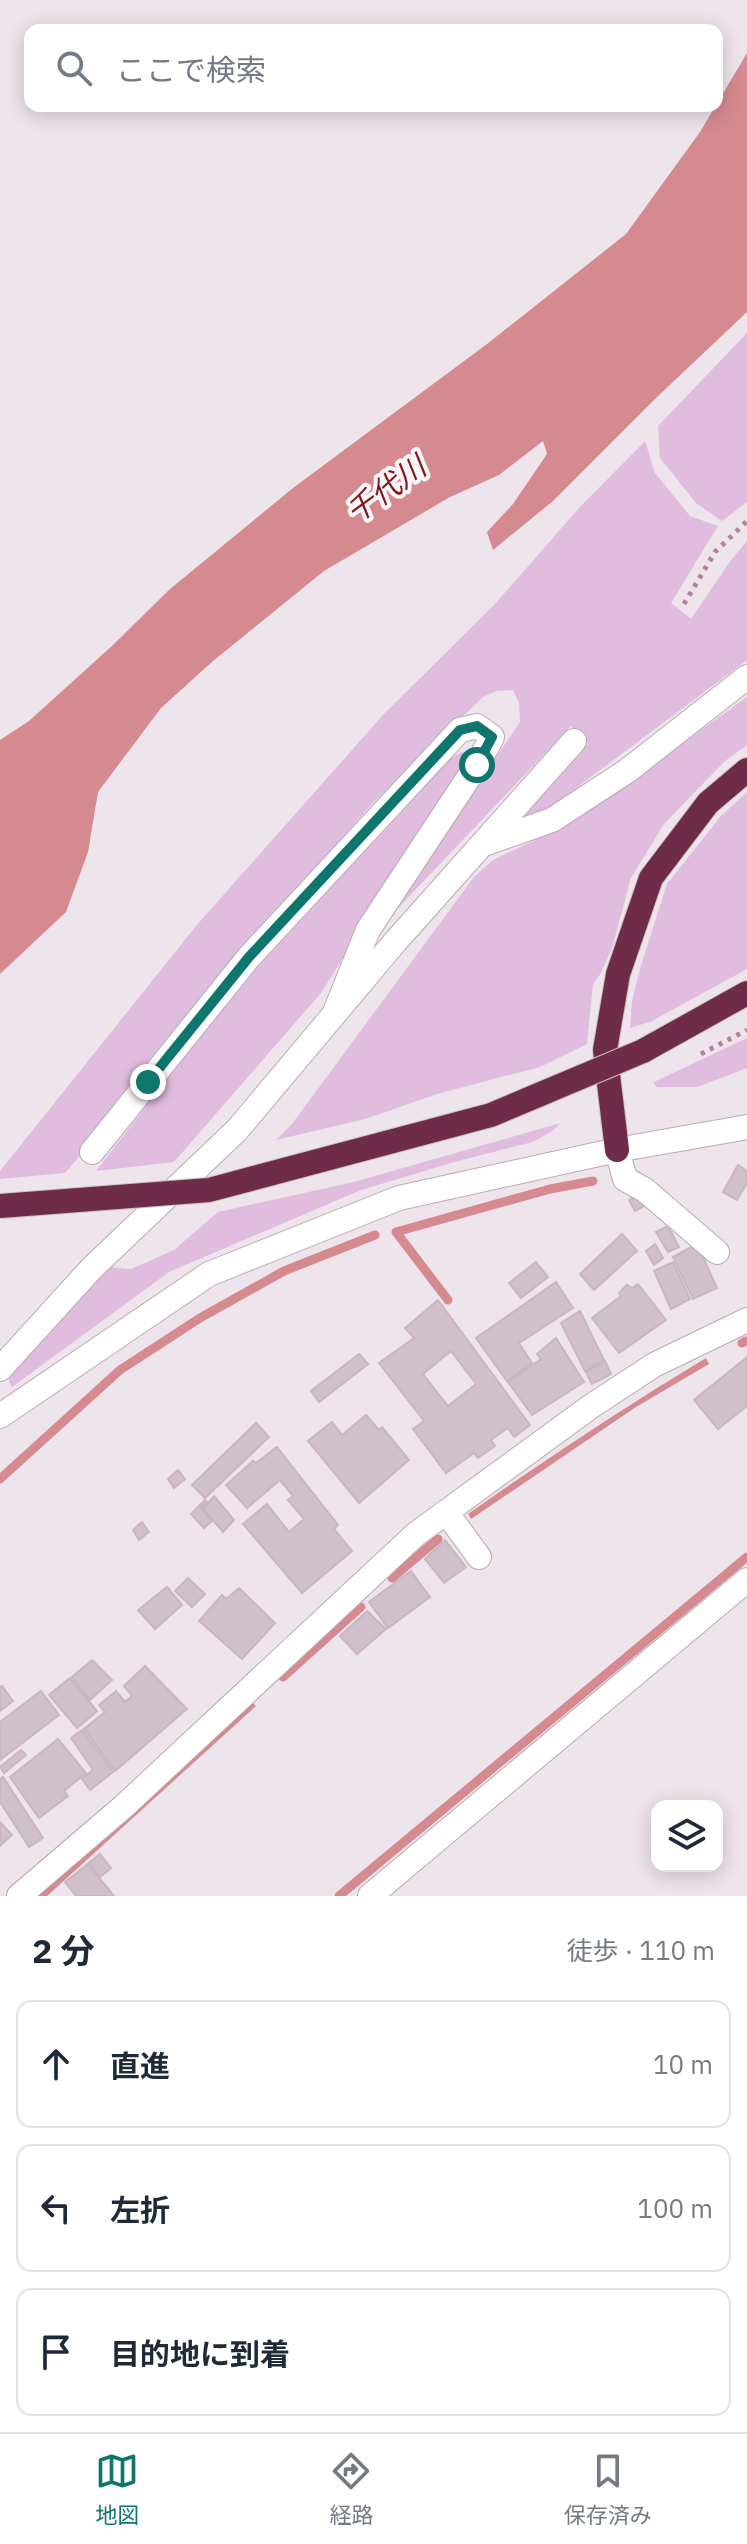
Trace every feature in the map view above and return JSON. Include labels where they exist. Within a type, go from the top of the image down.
[{"type":"highway","points":[[617,1150],[605,1050],[618,974],[651,878],[708,803],[747,770]]},
{"type":"highway","points":[[0,1206],[209,1190],[491,1115],[643,1051],[747,993]]},
{"type":"street","points":[[481,845],[552,820],[627,771],[747,677]]},
{"type":"street","points":[[92,1152],[249,957],[460,730],[477,726],[492,737],[477,765],[368,930],[335,1012]]},
{"type":"street","points":[[0,1369],[91,1269],[237,1130],[335,1012],[574,741]]},
{"type":"street","points":[[0,1416],[209,1274],[399,1198],[617,1150],[747,1127]]},
{"type":"street","points":[[617,1150],[625,1179],[645,1190],[717,1252]]},
{"type":"street","points":[[19,1896],[123,1807],[404,1544],[590,1407],[654,1365],[747,1320]]},
{"type":"street","points":[[446,1512],[479,1557]]},
{"type":"street","points":[[370,1896],[747,1580]]},
{"type":"path","points":[[684,604],[715,552],[747,521]]},
{"type":"shaded area","points":[[747,333],[747,502],[722,521],[696,503],[660,458],[658,426]]},
{"type":"shaded area","points":[[645,441],[655,473],[690,516],[718,526],[671,603],[691,619],[747,541],[747,660],[551,807],[518,819],[588,744],[571,726],[382,925],[520,722],[519,703],[513,690],[496,691],[483,697],[372,804],[208,991],[65,1173],[0,1179],[0,1171],[196,926],[383,715],[495,604],[579,508]]},
{"type":"shaded area","points":[[747,697],[747,745],[725,761],[664,824],[631,878],[612,948],[593,984],[587,1044],[540,1067],[437,1094],[365,1119],[276,1140],[292,1124],[474,877],[493,860],[533,841],[619,789]]},
{"type":"shaded area","points":[[462,752],[467,753],[469,759],[321,993],[174,1162],[96,1171],[245,978],[405,800],[451,758]]},
{"type":"shaded area","points":[[747,792],[747,969],[652,1021],[630,1028],[640,969],[667,884],[721,816]]},
{"type":"shaded area","points":[[747,1038],[747,1068],[697,1087],[656,1087],[654,1082]]},
{"type":"shaded area","points":[[561,1123],[533,1142],[361,1190],[169,1272],[12,1387],[9,1380],[11,1372],[107,1267],[131,1269],[174,1250],[218,1212],[354,1182]]},
{"type":"water","name":"千代川","points":[[747,53],[747,312],[553,501],[493,550],[487,532],[513,504],[547,454],[543,441],[499,475],[450,497],[324,571],[213,661],[161,708],[98,792],[88,852],[66,912],[0,974],[0,740],[29,721],[170,589],[293,488],[487,344],[626,234],[712,112],[723,112],[723,93]]},
{"type":"water","points":[[706,1358],[709,1364],[636,1407],[471,1519],[468,1514],[527,1473]]},
{"type":"water","points":[[251,1701],[256,1706],[47,1896],[37,1896]]},
{"type":"building","points":[[738,1165],[747,1171],[747,1183],[737,1200],[723,1192]]},
{"type":"building","points":[[642,1193],[648,1204],[635,1211],[629,1200]]},
{"type":"building","points":[[668,1226],[679,1247],[668,1252],[656,1232]]},
{"type":"building","points":[[622,1234],[637,1251],[594,1290],[580,1274]]},
{"type":"building","points":[[655,1244],[663,1258],[654,1265],[646,1251]]},
{"type":"building","points":[[697,1244],[717,1288],[693,1299],[673,1257]]},
{"type":"building","points":[[536,1262],[548,1277],[521,1298],[509,1283]]},
{"type":"building","points":[[673,1262],[690,1299],[671,1309],[654,1271]]},
{"type":"building","points":[[556,1282],[573,1308],[519,1343],[532,1363],[507,1381],[476,1338]]},
{"type":"building","points":[[638,1284],[666,1320],[619,1353],[592,1318],[621,1296],[619,1293],[627,1285],[632,1288]]},
{"type":"building","points":[[438,1300],[530,1425],[514,1437],[508,1428],[491,1440],[495,1446],[478,1458],[474,1453],[446,1473],[413,1429],[424,1421],[379,1363],[414,1338],[405,1328]],"holes":[[[451,1351],[476,1384],[448,1406],[423,1374]]]},
{"type":"building","points":[[580,1311],[604,1360],[585,1371],[561,1323]]},
{"type":"building","points":[[556,1338],[584,1382],[532,1415],[508,1382],[541,1359],[537,1354]]},
{"type":"building","points":[[359,1354],[368,1364],[319,1402],[311,1391]]},
{"type":"building","points":[[747,1357],[747,1406],[718,1429],[694,1400]]},
{"type":"building","points":[[605,1361],[611,1374],[592,1384],[586,1372]]},
{"type":"building","points":[[366,1415],[379,1430],[382,1427],[409,1460],[359,1503],[308,1441],[332,1422],[342,1435]]},
{"type":"building","points":[[256,1423],[269,1437],[205,1498],[192,1485]]},
{"type":"building","points":[[277,1447],[338,1525],[334,1529],[352,1551],[302,1593],[243,1524],[267,1504],[289,1532],[304,1519],[288,1500],[293,1496],[280,1480],[247,1508],[226,1485],[253,1461],[256,1463]]},
{"type":"building","points":[[178,1470],[185,1479],[174,1488],[168,1479]]},
{"type":"building","points":[[214,1496],[234,1520],[223,1532],[203,1509]]},
{"type":"building","points":[[205,1500],[207,1502],[201,1508],[212,1521],[204,1528],[191,1514]]},
{"type":"building","points":[[142,1522],[149,1532],[139,1540],[133,1530]]},
{"type":"building","points":[[445,1540],[466,1567],[444,1583],[425,1559]]},
{"type":"building","points":[[411,1571],[430,1597],[388,1628],[369,1602]]},
{"type":"building","points":[[188,1578],[205,1594],[192,1607],[175,1591]]},
{"type":"building","points":[[167,1587],[182,1605],[155,1629],[138,1610]]},
{"type":"building","points":[[239,1588],[275,1623],[242,1659],[199,1621],[222,1595],[226,1599]]},
{"type":"building","points":[[367,1611],[386,1629],[357,1654],[340,1636]]},
{"type":"building","points":[[92,1660],[112,1680],[90,1700],[72,1677]]},
{"type":"building","points":[[145,1666],[187,1709],[115,1771],[84,1729],[105,1712],[99,1705],[116,1691],[125,1702],[132,1696],[124,1686]]},
{"type":"building","points":[[70,1678],[97,1711],[77,1728],[49,1695]]},
{"type":"building","points":[[0,1687],[13,1701],[0,1711]]},
{"type":"building","points":[[41,1691],[59,1715],[0,1760],[0,1722]]},
{"type":"building","points":[[82,1730],[113,1772],[90,1790],[82,1779],[93,1770],[71,1738]]},
{"type":"building","points":[[58,1739],[86,1773],[64,1791],[68,1796],[39,1818],[10,1777]]},
{"type":"building","points":[[21,1750],[26,1755],[4,1773],[0,1767]]},
{"type":"building","points":[[3,1777],[43,1838],[29,1847],[0,1802],[0,1779]]},
{"type":"building","points":[[0,1822],[12,1835],[0,1846]]},
{"type":"building","points":[[100,1854],[111,1868],[100,1877],[89,1863]]},
{"type":"building","points":[[88,1864],[114,1896],[76,1896],[65,1882]]},
{"type":"waterway","points":[[448,1300],[396,1232],[550,1189],[593,1181]]},
{"type":"waterway","points":[[0,1479],[120,1370],[200,1318],[284,1271],[375,1235]]},
{"type":"waterway","points":[[742,1343],[746,1341]]},
{"type":"waterway","points":[[392,1578],[438,1539]]},
{"type":"waterway","points":[[339,1896],[747,1557]]},
{"type":"waterway","points":[[283,1677],[361,1607]]},
{"type":"route","points":[[148,1082],[249,957],[413,779],[460,730],[477,726],[492,737],[477,765]]}]
